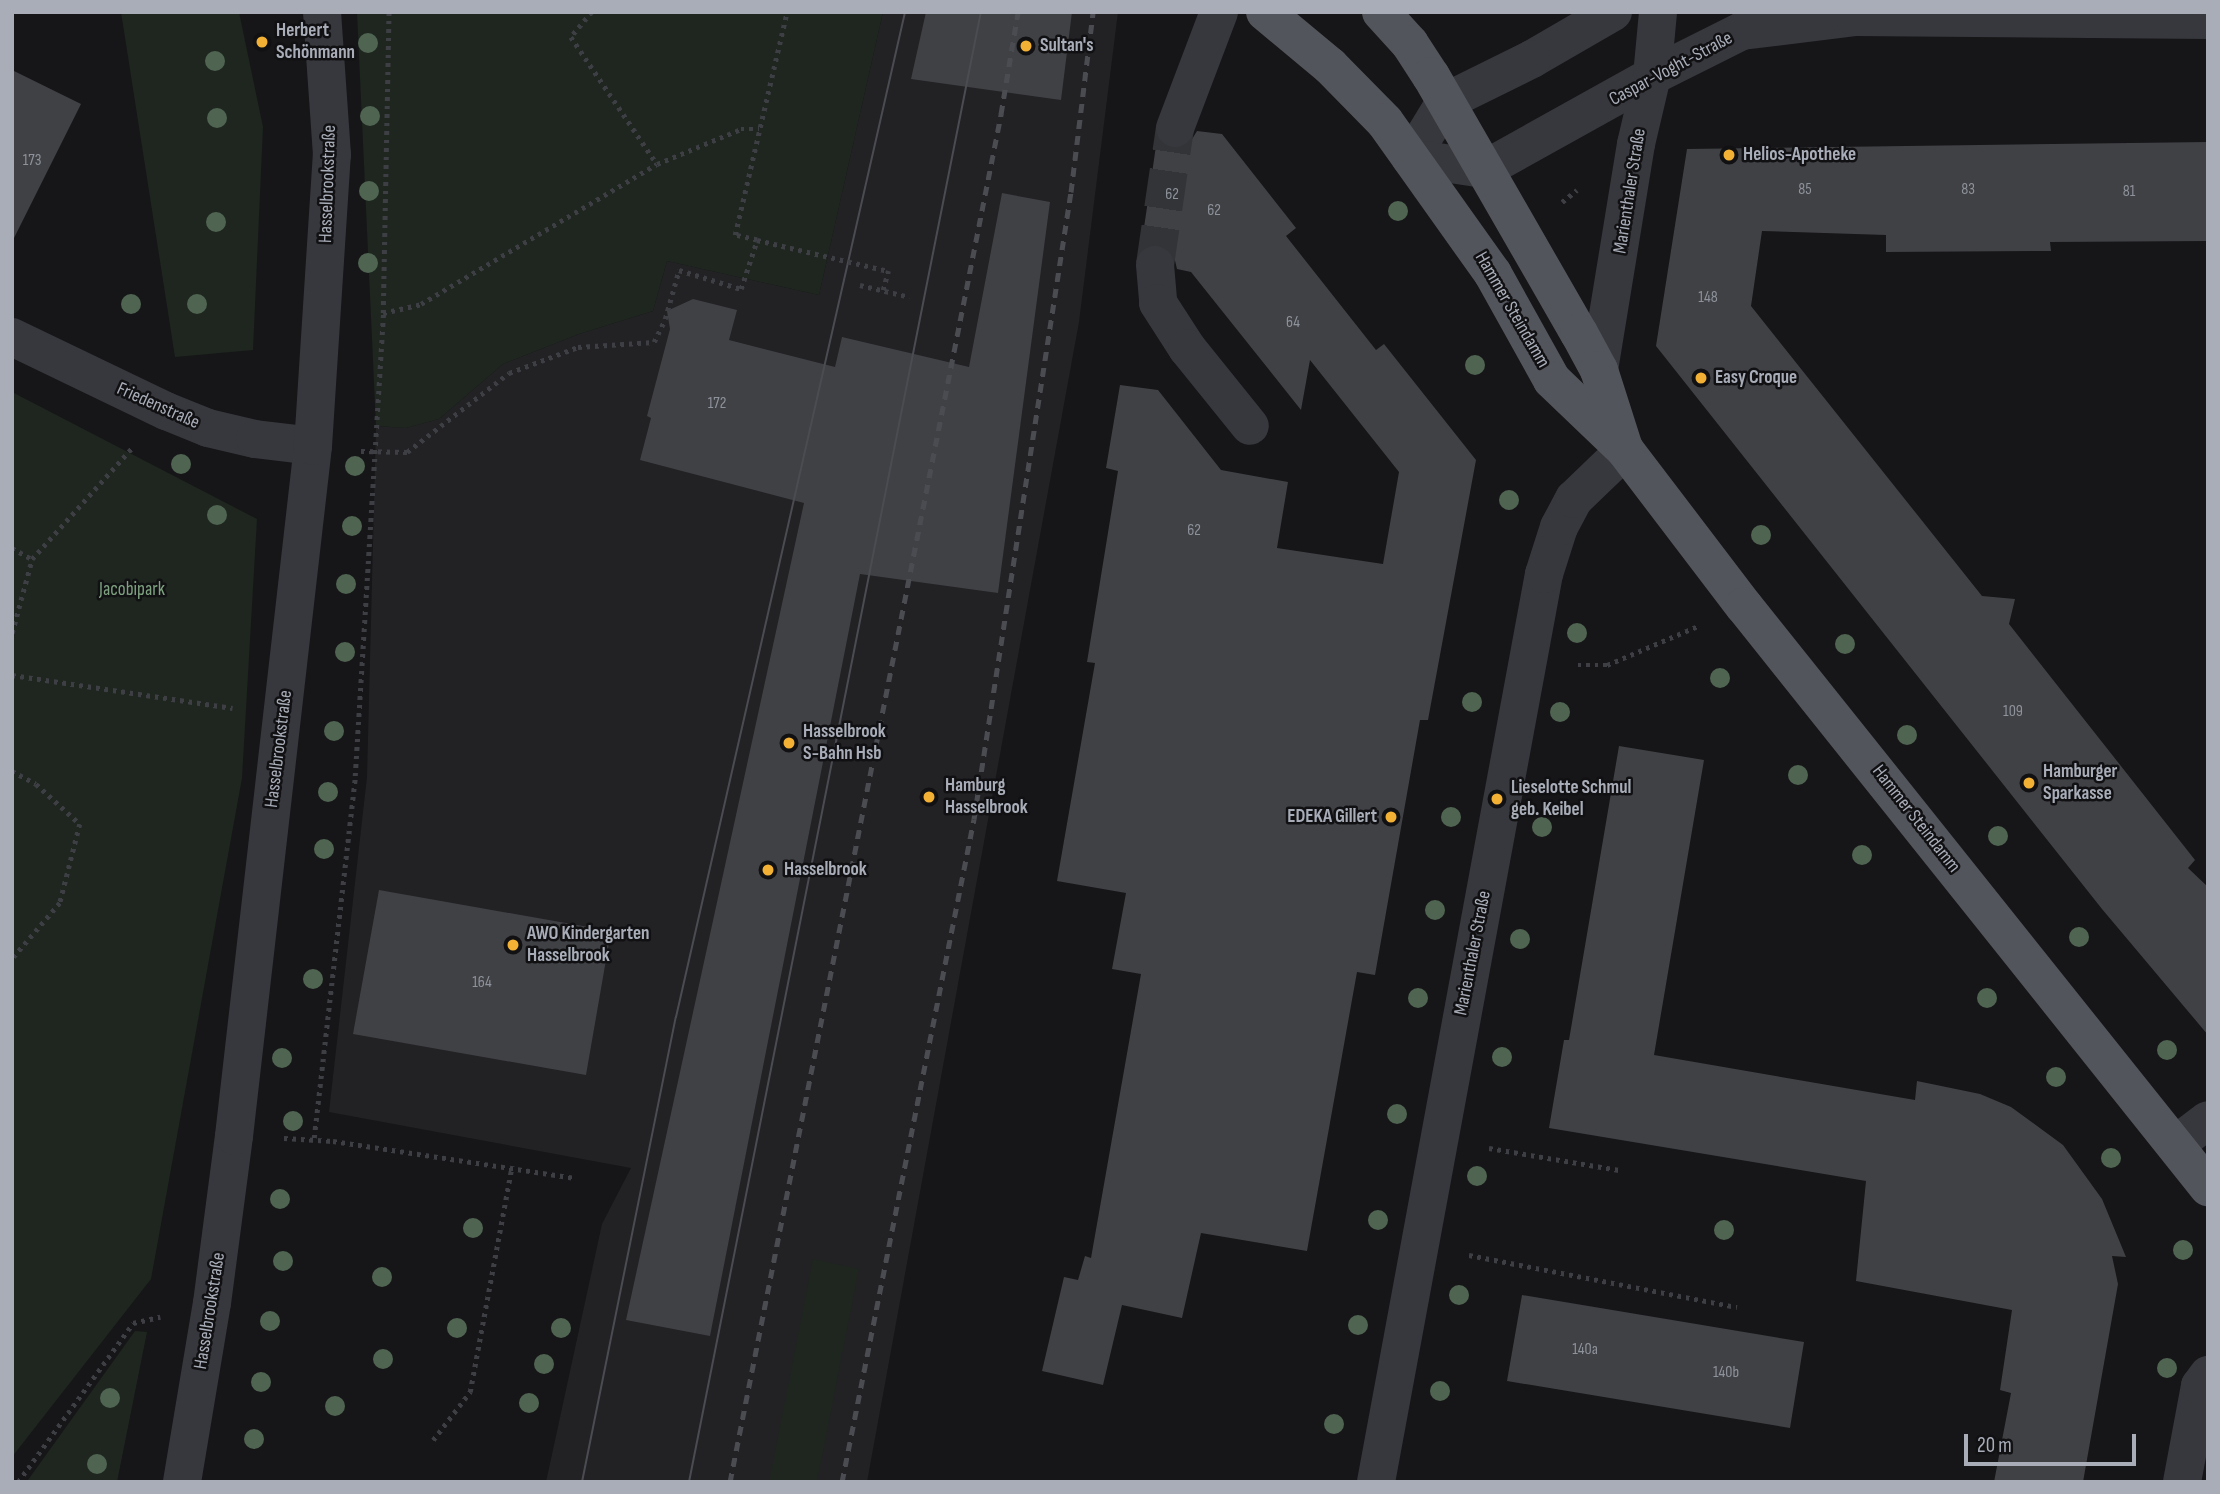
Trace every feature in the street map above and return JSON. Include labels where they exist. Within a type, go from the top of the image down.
[{"type":"main road","name":"Hammer Steindamm","points":[[1265,12],[1369,103],[1493,274],[1552,380],[1625,450],[1744,606],[2208,1187]]},
{"type":"main road","name":"Hammer Steindamm","points":[[1381,12],[1410,44],[1446,102],[1599,370],[1625,450]]},
{"type":"street","name":"Hasselbrookstraße","points":[[182,1482],[212,1303],[313,446],[332,155],[322,12]]},
{"type":"street","points":[[1175,128],[1219,12]]},
{"type":"street","points":[[1485,169],[1411,158],[1446,102],[1532,59],[1613,12]]},
{"type":"street","name":"Marienthaler Straße","points":[[1599,370],[1636,144],[1652,76],[1658,12]]},
{"type":"street","name":"Caspar-Voght-Straße","points":[[1485,169],[1652,76],[1742,31],[1854,17],[2208,20]]},
{"type":"street","points":[[1155,265],[1158,303],[1188,348],[1250,426]]},
{"type":"street","name":"Friedenstraße","points":[[12,337],[166,411],[208,428],[255,439],[313,446]]},
{"type":"street","name":"Marienthaler Straße","points":[[1376,1482],[1417,1245],[1544,574],[1567,510],[1585,486],[1625,450]]},
{"type":"street","points":[[2175,1145],[2208,1120]]},
{"type":"street","points":[[2182,1482],[2200,1386],[2208,1374]]},
{"type":"path","points":[[313,1138],[355,776],[383,313],[389,12]]},
{"type":"path","points":[[592,12],[571,37],[657,164]]},
{"type":"path","points":[[787,12],[736,236],[888,271],[883,290]]},
{"type":"path","points":[[383,313],[421,304],[657,164],[741,129],[759,129]]},
{"type":"path","points":[[313,446],[375,453],[407,452],[509,373],[578,347],[654,342],[665,319],[679,270],[741,289],[757,240]]},
{"type":"path","points":[[860,285],[910,297]]},
{"type":"path","points":[[12,633],[32,559],[166,411]]},
{"type":"path","points":[[12,548],[32,559]]},
{"type":"path","points":[[1528,664],[1607,665],[1744,606]]},
{"type":"path","points":[[12,675],[283,716]]},
{"type":"path","points":[[12,771],[36,784],[80,824],[60,903],[12,959]]},
{"type":"path","points":[[1438,1139],[1619,1170]]},
{"type":"path","points":[[333,1141],[512,1166],[576,1178]]},
{"type":"path","points":[[432,1440],[470,1392],[512,1166]]},
{"type":"path","points":[[1417,1245],[1737,1307]]},
{"type":"path","points":[[18,1482],[133,1324],[212,1303]]},
{"type":"shaded area","points":[[883,12],[1118,12],[1079,322],[867,1482],[546,1482],[602,1224],[631,1168],[329,1112],[367,777],[376,426],[406,428],[439,419],[503,364],[579,334],[653,311],[667,261],[819,295]]},
{"type":"green space","points":[[121,12],[239,12],[263,127],[253,350],[175,357]]},
{"type":"green space","points":[[357,12],[883,12],[819,295],[667,261],[653,311],[579,334],[503,364],[439,419],[406,428],[376,426]]},
{"type":"green space","name":"Jacobipark","points":[[12,392],[257,519],[242,778],[151,1279],[12,1457]]},
{"type":"green space","points":[[813,1259],[859,1269],[817,1482],[769,1482]]},
{"type":"green space","points":[[135,1331],[147,1332],[117,1482],[28,1480]]},
{"type":"building","points":[[926,12],[1072,12],[1061,100],[911,79]]},
{"type":"building","points":[[12,70],[81,104],[12,242]]},
{"type":"building","points":[[1197,131],[1222,134],[1296,228],[1286,236],[1376,350],[1384,344],[1476,460],[1428,720],[1420,720],[1375,975],[1357,972],[1307,1251],[1201,1233],[1182,1318],[1122,1305],[1103,1385],[1042,1371],[1064,1277],[1078,1280],[1085,1256],[1091,1258],[1141,974],[1112,969],[1126,893],[1057,881],[1095,663],[1087,662],[1118,471],[1106,468],[1120,385],[1158,390],[1221,470],[1288,482],[1277,548],[1383,564],[1399,472],[1310,360],[1301,410],[1191,272],[1177,269],[1173,252],[1164,245],[1154,243],[1141,248],[1157,139],[1167,148],[1179,149],[1189,144]]},
{"type":"building","points":[[2208,142],[2208,241],[2050,242],[2051,251],[1886,252],[1886,235],[1762,231],[1751,306],[1982,596],[2015,599],[2009,624],[2195,860],[2188,868],[2208,887],[2208,1035],[2102,909],[1656,346],[1687,149]]},
{"type":"building","points":[[1002,193],[1050,202],[998,593],[860,574],[710,1336],[626,1320],[804,503],[640,460],[651,418],[647,416],[670,329],[667,311],[693,299],[737,310],[729,340],[835,367],[842,337],[969,367]]},
{"type":"building","points":[[1619,746],[1704,760],[1654,1055],[1915,1100],[1917,1081],[1980,1094],[2011,1107],[2063,1145],[2102,1199],[2126,1257],[2112,1256],[2118,1284],[2083,1482],[1994,1482],[2011,1393],[2000,1390],[2012,1310],[1856,1281],[1866,1181],[1549,1128],[1564,1040],[1569,1040]]},
{"type":"building","points":[[379,890],[611,931],[586,1075],[353,1034]]},
{"type":"building","points":[[1522,1295],[1804,1342],[1790,1428],[1507,1381]]},
{"type":"tunnel","points":[[1155,265],[1175,128]]},
{"type":"tram line","points":[[582,1482],[676,1017],[905,12]]},
{"type":"tram line","points":[[689,1482],[981,12]]},
{"type":"railway","points":[[730,1482],[1001,114],[1018,12]]},
{"type":"railway","points":[[842,1482],[974,819],[1071,192],[1093,12]]},
{"type":"place","name":"Herbert Schönmann","points":[[262,42]]},
{"type":"place","name":"Sultan's","points":[[1026,46]]},
{"type":"place","name":"Helios-Apotheke","points":[[1729,155]]},
{"type":"place","name":"Easy Croque","points":[[1701,378]]},
{"type":"place","name":"Hasselbrook S-Bahn Hsb","points":[[789,743]]},
{"type":"place","name":"Hamburger Sparkasse","points":[[2029,783]]},
{"type":"place","name":"Hamburg Hasselbrook","points":[[929,797]]},
{"type":"place","name":"Lieselotte Schmul geb. Keibel","points":[[1497,799]]},
{"type":"place","name":"EDEKA Gillert","points":[[1391,817]]},
{"type":"place","name":"Hasselbrook","points":[[768,870]]},
{"type":"place","name":"AWO Kindergarten Hasselbrook","points":[[513,945]]}]
